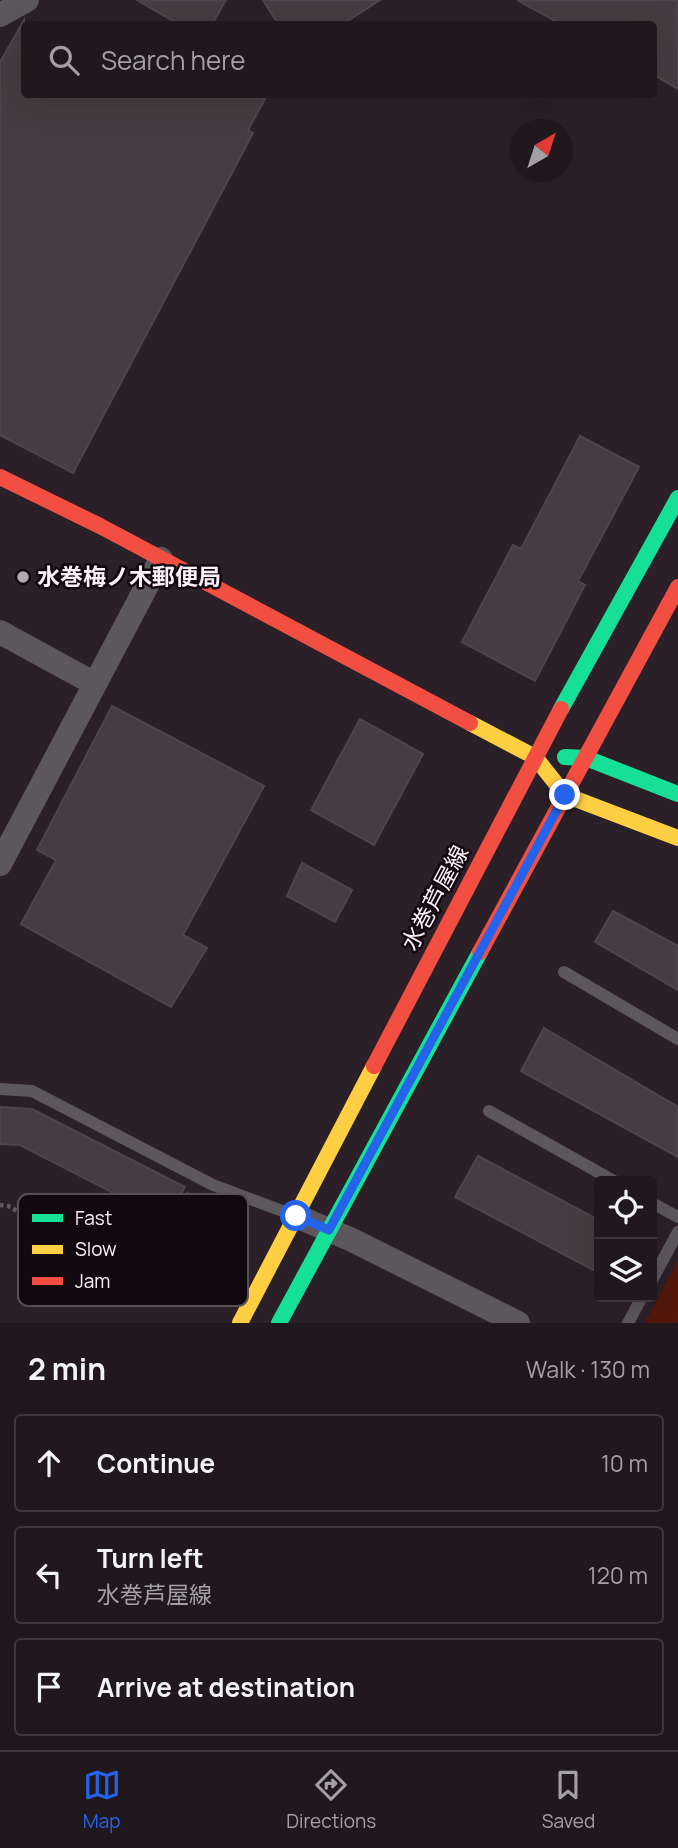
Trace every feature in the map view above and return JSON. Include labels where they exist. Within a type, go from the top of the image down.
[{"type":"main road","points":[[0,477],[535,757],[565,795],[678,838]]},
{"type":"main road","name":"水巻芦屋線","points":[[240,1323],[535,757],[678,498]]},
{"type":"main road","points":[[279,1323],[678,587]]},
{"type":"main road","points":[[535,757],[586,758],[678,794]]},
{"type":"street","points":[[0,15],[27,0]]},
{"type":"street","points":[[0,864],[161,559]]},
{"type":"street","points":[[0,632],[95,684]]},
{"type":"street","points":[[296,1216],[518,1323]]},
{"type":"lane","points":[[565,972],[678,1039]]},
{"type":"lane","points":[[0,1090],[32,1091],[198,1177],[241,1194]]},
{"type":"lane","points":[[489,1111],[605,1176]]},
{"type":"lane","points":[[248,1197],[296,1216]]},
{"type":"lane","points":[[657,1206],[678,1217]]},
{"type":"lane","points":[[657,1271],[678,1232]]},
{"type":"lane","points":[[628,1323],[639,1302]]},
{"type":"path","points":[[189,1194],[198,1177]]},
{"type":"path","points":[[0,1205],[18,1211]]},
{"type":"shaded area","points":[[678,1260],[678,1323],[645,1323]]},
{"type":"building","points":[[137,0],[226,0],[214,21],[173,21]]},
{"type":"building","points":[[263,0],[380,0],[348,21],[276,21]]},
{"type":"building","points":[[517,0],[678,0],[678,89],[657,77],[657,21],[556,21]]},
{"type":"building","points":[[21,25],[21,98],[266,98],[248,130],[253,133],[73,473],[0,435],[0,62]]},
{"type":"building","points":[[580,436],[639,467],[578,581],[585,585],[535,681],[462,642],[513,545],[521,549]]},
{"type":"building","points":[[112,706],[264,786],[183,935],[207,948],[171,1007],[21,924],[56,860],[37,850]]},
{"type":"building","points":[[360,719],[423,754],[374,845],[311,810]]},
{"type":"building","points":[[302,863],[352,890],[335,922],[287,896]]},
{"type":"building","points":[[613,911],[678,946],[678,990],[595,942]]},
{"type":"building","points":[[544,1028],[678,1107],[678,1157],[521,1071]]},
{"type":"building","points":[[0,1107],[32,1109],[185,1187],[181,1194],[115,1194],[20,1145],[0,1144]]},
{"type":"building","points":[[478,1156],[594,1217],[594,1270],[455,1197]]},
{"type":"traffic: fast","points":[[561,709],[678,498]]},
{"type":"traffic: fast","points":[[565,757],[586,758],[678,794]]},
{"type":"traffic: fast","points":[[279,1323],[480,952]]},
{"type":"traffic: slow","points":[[470,723],[535,757],[565,795],[678,838]]},
{"type":"traffic: slow","points":[[240,1323],[374,1066]]},
{"type":"traffic: jam","points":[[0,477],[100,526],[470,723]]},
{"type":"traffic: jam","points":[[480,952],[678,587]]},
{"type":"traffic: jam","points":[[374,1066],[561,709]]},
{"type":"place","name":"水巻梅ノ木郵便局","points":[[23,577]]},
{"type":"route","points":[[296,1216],[329,1230],[565,795]]}]
